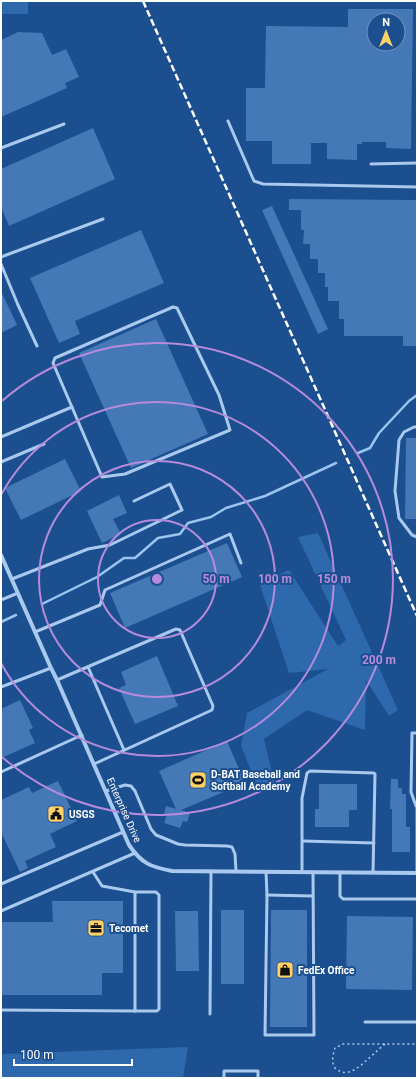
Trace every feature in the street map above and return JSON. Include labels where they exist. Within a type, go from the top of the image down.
[{"type":"street","name":"Enterprise Drive","points":[[1,555],[82,735],[129,845],[134,853],[143,861],[155,868],[172,871],[417,874]]},
{"type":"lane","points":[[228,121],[254,181],[263,184],[417,187]]},
{"type":"lane","points":[[1,148],[64,124]]},
{"type":"lane","points":[[372,164],[417,163]]},
{"type":"lane","points":[[1,257],[103,219]]},
{"type":"lane","points":[[1,264],[37,346]]},
{"type":"lane","points":[[176,307],[219,395],[230,430],[125,474],[102,477],[72,407],[53,363],[55,358],[176,307]]},
{"type":"lane","points":[[1,437],[72,407]]},
{"type":"lane","points":[[417,427],[404,432],[399,440],[395,491],[399,518],[412,535],[417,538]]},
{"type":"lane","points":[[1,462],[44,444]]},
{"type":"lane","points":[[12,579],[88,549],[110,545],[182,510],[170,484],[134,501]]},
{"type":"lane","points":[[35,632],[100,605],[105,590],[230,534],[241,563]]},
{"type":"lane","points":[[1,600],[18,593]]},
{"type":"lane","points":[[57,680],[176,629],[180,630],[213,706],[212,710],[94,764]]},
{"type":"lane","points":[[88,666],[124,750]]},
{"type":"lane","points":[[1,687],[51,668]]},
{"type":"lane","points":[[417,733],[412,733],[411,785],[411,792],[417,806],[417,874]]},
{"type":"lane","points":[[1,772],[82,735]]},
{"type":"lane","points":[[302,872],[302,798],[307,773],[310,771],[375,773],[373,873]]},
{"type":"lane","points":[[106,791],[125,785],[131,786],[135,791],[151,829],[156,834],[178,844],[232,847],[235,854],[236,871]]},
{"type":"lane","points":[[1,884],[124,832]]},
{"type":"lane","points":[[302,841],[374,843]]},
{"type":"lane","points":[[1,911],[134,853]]},
{"type":"lane","points":[[210,871],[210,1014]]},
{"type":"lane","points":[[1,1010],[157,1011],[159,1009],[159,895],[156,892],[134,892],[102,886],[93,872]]},
{"type":"lane","points":[[266,872],[267,895],[264,1035],[314,1035],[313,872]]},
{"type":"lane","points":[[340,873],[340,896],[344,899],[417,899]]},
{"type":"lane","points":[[134,892],[134,1011]]},
{"type":"lane","points":[[267,895],[313,896]]},
{"type":"lane","points":[[365,1022],[417,1022]]},
{"type":"lane","points":[[224,1078],[224,1071],[258,1071],[258,1078]]},
{"type":"path","points":[[385,1044],[354,1072],[346,1074],[338,1072],[333,1066],[333,1054],[335,1048],[343,1044],[385,1044],[417,1044]]},
{"type":"shaded area","points":[[1,1],[28,1],[28,14],[1,14]]},
{"type":"shaded area","points":[[318,533],[398,710],[389,716],[366,680],[365,730],[307,710],[264,739],[275,785],[260,793],[241,746],[247,713],[328,669],[289,673],[259,582],[289,570],[338,646],[346,640],[298,537]]},
{"type":"shaded area","points":[[188,1047],[183,1078],[1,1078],[1,1054]]},
{"type":"building","points":[[348,9],[413,9],[411,149],[386,148],[386,142],[362,142],[362,144],[357,144],[357,160],[327,159],[327,143],[311,143],[311,164],[272,164],[272,141],[246,141],[246,88],[265,88],[266,26],[348,27]]},
{"type":"building","points":[[18,32],[42,33],[52,55],[66,49],[79,77],[65,83],[67,88],[1,117],[1,40]]},
{"type":"building","points":[[93,128],[115,179],[9,226],[1,207],[1,169]]},
{"type":"building","points":[[289,199],[417,200],[417,346],[403,346],[403,336],[344,336],[344,319],[339,319],[339,301],[328,301],[328,287],[325,287],[325,273],[318,273],[318,259],[310,259],[310,244],[303,244],[304,230],[301,230],[301,210],[289,210]]},
{"type":"building","points":[[272,206],[328,329],[318,334],[262,210]]},
{"type":"building","points":[[141,230],[164,283],[75,321],[80,334],[59,343],[30,278]]},
{"type":"building","points":[[1,291],[17,325],[1,333]]},
{"type":"building","points":[[156,319],[208,434],[131,468],[79,353]]},
{"type":"building","points":[[406,438],[417,438],[417,519],[405,519]]},
{"type":"building","points":[[65,459],[81,491],[21,520],[5,488]]},
{"type":"building","points":[[119,495],[127,513],[113,519],[121,534],[102,543],[87,511]]},
{"type":"building","points":[[227,543],[242,577],[125,628],[110,593]]},
{"type":"building","points":[[157,656],[178,706],[135,724],[119,688],[126,685],[121,672]]},
{"type":"building","points":[[20,700],[33,728],[29,730],[35,743],[1,758],[1,709]]},
{"type":"building","points":[[227,741],[245,783],[181,810],[190,813],[187,822],[183,821],[180,828],[164,823],[167,815],[164,814],[166,806],[176,809],[159,771]]},
{"type":"building","points":[[391,779],[398,779],[398,788],[402,788],[402,794],[406,794],[406,827],[410,827],[410,852],[392,852],[392,809],[390,809]]},
{"type":"building","points":[[58,781],[77,821],[50,834],[56,847],[25,861],[28,868],[20,872],[1,832],[1,800],[29,787],[32,793]]},
{"type":"building","points":[[319,784],[357,784],[357,810],[349,810],[349,827],[315,827],[315,809],[319,809]]},
{"type":"building","points":[[52,901],[123,901],[123,973],[102,973],[102,995],[1,995],[1,922],[53,922]]},
{"type":"building","points":[[221,910],[244,910],[244,984],[221,984]]},
{"type":"building","points":[[271,910],[307,910],[307,1027],[270,1027]]},
{"type":"building","points":[[175,911],[198,911],[199,971],[176,971]]},
{"type":"building","points":[[347,916],[413,917],[412,990],[346,989]]},
{"type":"waterway","points":[[358,453],[370,448],[379,433],[409,401],[417,395]]},
{"type":"waterway","points":[[42,604],[97,577],[124,558],[135,558],[158,538],[180,534],[188,523],[211,517],[226,508],[265,496],[336,463]]},
{"type":"waterway","points":[[1,622],[16,615]]},
{"type":"railway","points":[[143,1],[417,616]]},
{"type":"place","name":"D-BAT Baseball and Softball Academy","points":[[198,780]]},
{"type":"place","name":"USGS","points":[[56,814]]},
{"type":"place","name":"Tecomet","points":[[96,928]]},
{"type":"place","name":"FedEx Office","points":[[285,970]]}]
